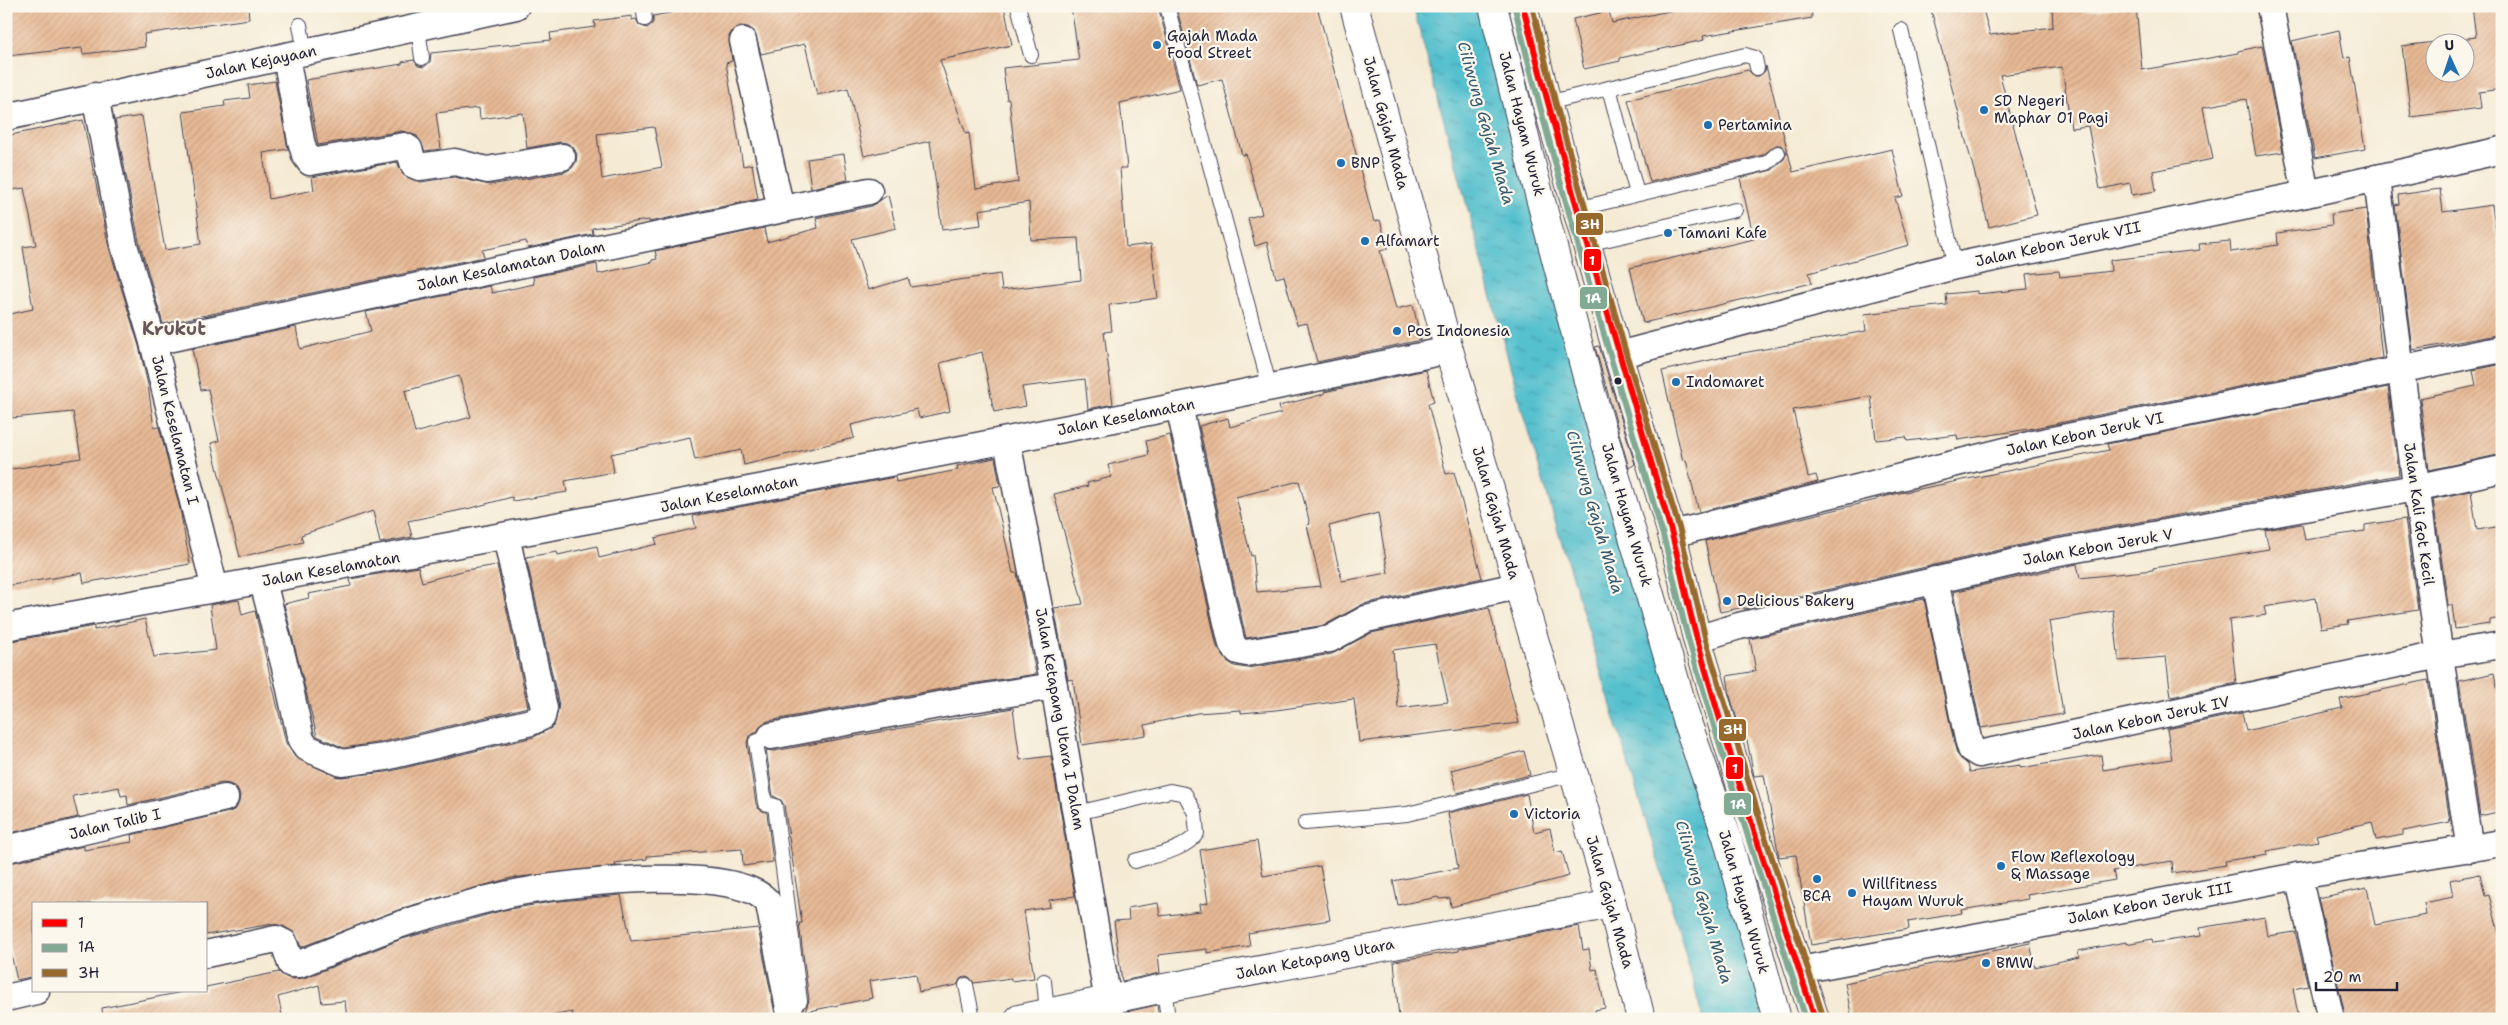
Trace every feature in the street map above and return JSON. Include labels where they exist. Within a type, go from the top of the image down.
[{"type":"main road","name":"Jalan Gajah Mada","points":[[1354,6],[1449,350],[1612,904],[1641,1019]]},
{"type":"main road","name":"Jalan Hayam Wuruk","points":[[1493,6],[1533,171],[1591,392],[1687,722],[1727,837],[1777,1019]]},
{"type":"main road","name":"Jalan Hayam Wuruk","points":[[1523,6],[1547,103],[1618,355],[1672,534],[1697,639],[1755,834],[1815,1019]]},
{"type":"main road","name":"Jalan Ketapang Utara","points":[[1019,1019],[1047,1012],[1109,1009],[1164,988],[1612,904]]},
{"type":"street","name":"Jalan Kejayaan","points":[[6,117],[95,96],[516,6]]},
{"type":"street","points":[[2270,6],[2306,194]]},
{"type":"street","points":[[743,41],[781,209]]},
{"type":"street","points":[[295,54],[301,141],[305,155],[310,162],[404,146],[409,149],[414,165],[419,167],[455,162],[487,170],[562,157]]},
{"type":"street","name":"Jalan Keselamatan I","points":[[95,96],[124,245],[153,342],[215,589]]},
{"type":"street","name":"Jalan Kebon Jeruk VII","points":[[1618,355],[1955,266],[2306,194],[2502,150]]},
{"type":"street","name":"Jalan Kali Got Kecil","points":[[2377,178],[2415,488],[2438,656],[2470,850]]},
{"type":"street","name":"Jalan Kesalamatan Dalam","points":[[153,342],[869,191]]},
{"type":"street","name":"Jalan Kebon Jeruk VI","points":[[1672,534],[2033,444],[2502,349]]},
{"type":"street","name":"Jalan Keselamatan","points":[[6,627],[215,589],[264,582],[1007,441],[1449,350]]},
{"type":"street","points":[[1179,406],[1232,644],[1238,651],[1246,653],[1330,639],[1366,619],[1518,586]]},
{"type":"street","name":"Jalan Ketapang Utara I Dalam","points":[[1007,441],[1077,813],[1109,1009]]},
{"type":"street","name":"Jalan Kebon Jeruk V","points":[[1697,639],[1935,580],[2054,553],[2415,488],[2502,468]]},
{"type":"street","points":[[264,582],[301,740],[307,748],[342,763],[385,757],[532,722],[542,717],[544,708],[506,536]]},
{"type":"street","name":"Jalan Kebon Jeruk IV","points":[[1935,580],[1968,739],[1971,749],[1979,754],[2438,656],[2502,645]]},
{"type":"street","points":[[771,736],[960,701],[1054,686]]},
{"type":"street","name":"Jalan Talib I","points":[[6,850],[224,798]]},
{"type":"street","name":"Jalan Kebon Jeruk III","points":[[1800,970],[2298,876],[2470,850],[2502,843]]},
{"type":"street","points":[[2298,876],[2331,1019]]},
{"type":"street","points":[[208,954],[279,939],[284,943],[291,964],[298,964],[424,917],[526,891],[657,878],[717,881],[746,887],[764,896],[770,904],[791,1019]]},
{"type":"street","points":[[6,998],[32,992]]},
{"type":"lane","points":[[1018,6],[1031,55]]},
{"type":"lane","points":[[1167,6],[1270,388]]},
{"type":"lane","points":[[295,54],[300,25]]},
{"type":"lane","points":[[418,28],[422,58]]},
{"type":"lane","points":[[1901,30],[1955,266]]},
{"type":"lane","points":[[1547,103],[1745,55],[1754,58],[1757,68]]},
{"type":"lane","points":[[1609,88],[1636,194]]},
{"type":"lane","points":[[1578,209],[1767,163],[1778,152]]},
{"type":"lane","points":[[1588,244],[1735,210]]},
{"type":"lane","points":[[771,736],[756,742],[765,804],[775,806],[802,1019]]},
{"type":"lane","points":[[1306,823],[1407,814],[1573,774]]},
{"type":"lane","points":[[1077,813],[1170,791],[1185,794],[1195,813],[1197,833],[1192,840],[1135,862]]},
{"type":"lane","points":[[1044,981],[1047,1012]]},
{"type":"lane","points":[[966,985],[973,1019]]},
{"type":"lane","points":[[1164,988],[1168,1019]]},
{"type":"water","name":"Ciliwung Gajah Mada","points":[[1413,6],[1480,6],[1767,1019],[1703,1019],[1681,938],[1525,421]]},
{"type":"building","points":[[6,6],[248,6],[249,19],[144,34],[145,47],[83,54],[82,48],[6,56]]},
{"type":"building","points":[[707,6],[1004,6],[1012,45],[940,60],[966,134],[969,133],[976,189],[1018,182],[1009,99],[1007,100],[1003,68],[1079,60],[1071,6],[1158,6],[1180,89],[1120,103],[1127,168],[1120,168],[1126,247],[1151,244],[1158,298],[1109,305],[1112,331],[1104,332],[1113,404],[1088,409],[1085,379],[1022,387],[1026,406],[994,412],[982,352],[940,363],[950,411],[919,418],[917,409],[851,425],[854,438],[744,465],[741,450],[695,460],[690,437],[611,454],[614,472],[565,481],[567,492],[513,501],[512,497],[408,521],[412,537],[380,543],[373,511],[301,535],[303,542],[240,557],[211,443],[219,441],[208,389],[201,390],[192,349],[296,327],[300,349],[371,331],[366,312],[490,286],[492,293],[534,284],[533,277],[597,264],[598,274],[652,262],[652,260],[657,259],[655,251],[764,228],[767,242],[818,228],[816,218],[872,206],[888,195],[896,228],[852,239],[868,290],[908,278],[911,287],[1000,274],[1002,290],[1081,280],[1078,238],[1031,240],[1029,202],[979,210],[981,225],[942,230],[930,141],[864,156],[848,88],[817,95],[805,44],[761,54],[754,31],[748,27],[740,26],[733,30],[729,36],[732,61],[726,63],[743,166],[752,164],[758,199],[649,222],[649,220],[592,228],[593,234],[528,248],[526,241],[482,250],[484,257],[163,324],[139,241],[115,120],[142,116],[165,250],[201,244],[183,112],[225,106],[224,101],[250,98],[248,85],[275,81],[288,149],[263,153],[269,199],[314,190],[312,177],[397,162],[403,175],[421,182],[454,177],[490,185],[565,172],[572,168],[576,162],[577,154],[573,147],[567,143],[560,142],[527,148],[523,113],[480,119],[479,108],[436,113],[441,149],[425,151],[417,136],[402,131],[318,145],[306,80],[402,64],[402,62],[414,60],[418,66],[424,67],[430,62],[431,53],[551,40],[550,33],[595,27],[594,21],[632,16],[632,20],[636,19],[639,25],[647,28],[653,23],[653,16]],"holes":[[[654,127],[662,167],[602,179],[597,134]],[[459,376],[471,417],[415,433],[405,391]]]},
{"type":"building","points":[[1176,6],[1317,6],[1374,222],[1380,220],[1388,249],[1380,251],[1396,309],[1413,305],[1421,340],[1317,362],[1307,323],[1297,325],[1284,276],[1276,278],[1267,242],[1255,246],[1248,218],[1262,214],[1246,154],[1242,155],[1222,79],[1197,85]]},
{"type":"building","points":[[1693,6],[1811,6],[1812,18],[1703,36],[1704,40],[1620,58],[1620,61],[1584,69],[1573,19],[1609,11],[1612,23]]},
{"type":"building","points":[[1930,6],[1982,6],[1990,35],[2053,27],[2052,6],[2084,6],[2084,12],[2136,6],[2142,70],[2238,53],[2238,51],[2262,46],[2283,152],[2256,156],[2246,99],[2203,107],[2213,159],[2153,171],[2156,191],[2132,195],[2130,183],[2100,189],[2088,126],[2071,128],[2062,67],[2000,75],[2037,215],[1989,227]]},
{"type":"building","points":[[2472,6],[2502,6],[2502,89],[2479,92],[2481,108],[2411,117],[2402,46],[2426,43],[2426,82],[2476,82],[2476,32]]},
{"type":"building","points":[[2339,30],[2344,58],[2350,57],[2365,149],[2315,158],[2292,41]]},
{"type":"building","points":[[1766,66],[1793,172],[1892,149],[1903,196],[1895,198],[1909,245],[1809,273],[1812,283],[1643,323],[1630,268],[1754,239],[1740,178],[1772,170],[1784,159],[1787,152],[1781,145],[1776,145],[1763,155],[1650,182],[1628,100],[1748,70],[1754,76],[1759,76],[1765,71]]},
{"type":"building","points":[[83,120],[109,248],[139,346],[148,385],[154,428],[159,427],[180,509],[190,564],[84,583],[82,573],[6,586],[6,470],[81,458],[73,412],[12,418],[8,377],[6,377],[6,315],[33,309],[23,247],[36,245],[24,188],[6,191],[6,136]]},
{"type":"building","points":[[844,154],[848,180],[811,188],[807,159]]},
{"type":"building","points":[[2440,189],[2443,212],[2492,205],[2502,275],[2502,334],[2413,350],[2395,205],[2399,204],[2398,195]]},
{"type":"building","points":[[2366,209],[2382,358],[2029,429],[1958,440],[1957,435],[1907,441],[1906,437],[1876,440],[1871,396],[1793,410],[1808,477],[1816,475],[1818,482],[1699,512],[1686,460],[1683,461],[1662,371],[1737,354],[1866,331],[1864,314],[1947,305],[1946,294],[1977,291],[1977,294],[2028,289],[2026,274],[2059,271],[2060,277],[2111,271],[2110,260],[2200,250],[2199,244],[2230,241],[2231,252],[2278,245],[2277,233],[2332,225],[2331,214]]},
{"type":"building","points":[[1599,346],[1635,464],[1629,468],[1595,347]]},
{"type":"building","points":[[2499,365],[2502,378],[2502,454],[2429,470],[2420,398],[2476,386],[2473,370]]},
{"type":"building","points":[[1426,370],[1434,402],[1428,404],[1446,474],[1454,472],[1482,578],[1363,604],[1325,625],[1246,638],[1199,426],[1228,418],[1230,427],[1281,413],[1279,406],[1324,394],[1324,392]],"holes":[[[1299,481],[1310,524],[1307,525],[1321,586],[1257,592],[1253,555],[1251,556],[1236,497]],[[1378,513],[1388,573],[1342,581],[1329,526]]]},
{"type":"building","points":[[2388,387],[2399,475],[2051,538],[1744,609],[1744,607],[1720,612],[1705,541],[1895,494],[2109,450],[2107,444]]},
{"type":"building","points":[[1170,435],[1217,647],[1227,661],[1234,666],[1248,668],[1332,654],[1371,633],[1489,608],[1519,723],[1359,742],[1354,699],[1276,710],[1241,713],[1241,710],[1197,713],[1145,725],[1146,735],[1082,745],[1073,679],[1068,680],[1054,608],[1083,604],[1054,494],[1088,486],[1087,483],[1111,477],[1108,465],[1149,455],[1146,441]],"holes":[[[1435,644],[1448,702],[1398,708],[1393,650]]]},
{"type":"building","points":[[995,458],[1000,486],[993,487],[1013,573],[1017,573],[1036,674],[957,686],[768,721],[762,724],[757,732],[749,736],[747,743],[756,804],[759,809],[767,813],[773,862],[743,866],[742,849],[647,856],[647,859],[615,863],[616,866],[511,878],[406,907],[301,947],[295,933],[283,926],[273,924],[208,935],[208,902],[32,902],[32,976],[17,980],[6,932],[6,864],[84,846],[84,850],[132,842],[131,835],[236,809],[240,795],[236,787],[222,783],[128,805],[127,795],[121,796],[119,787],[73,796],[78,817],[6,834],[6,642],[94,626],[94,630],[145,619],[154,657],[216,650],[210,605],[239,600],[242,615],[255,611],[286,743],[295,757],[337,777],[387,772],[534,737],[554,726],[559,705],[526,557],[557,552],[558,555],[597,546],[599,558],[657,544],[655,538],[696,528],[693,516],[895,477],[896,482],[958,470],[957,466]]},
{"type":"building","points":[[2471,491],[2477,530],[2502,526],[2502,618],[2490,620],[2490,624],[2455,629],[2452,605],[2448,605],[2433,499]]},
{"type":"building","points":[[2405,519],[2418,610],[2347,621],[2348,624],[2321,628],[2316,598],[2264,607],[2266,615],[2229,620],[2236,683],[2171,697],[2166,657],[2119,661],[2113,610],[2049,621],[2063,714],[1981,728],[1953,592],[2077,564],[2080,578],[2153,570],[2153,568],[2269,549],[2265,530],[2302,524],[2305,540],[2365,531],[2365,525]]},
{"type":"building","points":[[497,565],[528,707],[382,742],[344,748],[317,736],[284,604],[309,598],[308,594],[351,586],[350,579],[418,567],[422,582],[466,570]]},
{"type":"building","points":[[1924,599],[1954,743],[1957,754],[1968,765],[1970,772],[2020,765],[2020,768],[2101,755],[2103,770],[2172,759],[2167,729],[2242,713],[2246,731],[2342,708],[2340,699],[2428,680],[2450,822],[2403,831],[2403,835],[2376,840],[2372,822],[2316,835],[2318,841],[2267,851],[2268,854],[2225,861],[2226,865],[2173,873],[2172,861],[2113,871],[2115,880],[2027,895],[2028,899],[1961,910],[1962,913],[1908,922],[1909,929],[1811,945],[1796,855],[1779,857],[1764,775],[1754,776],[1746,735],[1742,736],[1730,696],[1727,676],[1756,671],[1750,639]]},
{"type":"building","points":[[2494,673],[2502,711],[2502,811],[2480,816],[2459,681]]},
{"type":"building","points":[[1013,708],[1020,760],[1051,756],[1075,896],[1049,900],[1050,907],[1024,911],[1034,978],[1011,981],[1011,978],[974,983],[969,977],[965,976],[960,979],[957,985],[919,992],[916,974],[869,981],[872,998],[805,1012],[809,1000],[799,923],[802,923],[784,805],[781,800],[773,796],[766,750],[774,751]]},
{"type":"building","points":[[1524,751],[1530,775],[1457,793],[1451,770]]},
{"type":"building","points":[[1527,794],[1534,832],[1550,828],[1555,853],[1562,851],[1569,876],[1451,907],[1450,898],[1439,899],[1438,897],[1398,905],[1393,881],[1458,868],[1448,813]]},
{"type":"building","points":[[1257,841],[1263,876],[1320,866],[1330,920],[1248,933],[1250,946],[1207,953],[1207,949],[1158,955],[1160,973],[1122,981],[1114,921],[1129,920],[1128,908],[1158,903],[1160,916],[1201,911],[1200,904],[1208,903],[1200,850]]},
{"type":"building","points":[[2480,874],[2485,896],[2489,895],[2502,946],[2502,1015],[2484,1019],[2346,1019],[2318,898],[2367,888],[2375,925],[2426,915],[2424,903],[2453,897],[2450,880]]},
{"type":"building","points":[[621,895],[631,941],[758,928],[776,1019],[573,1019],[572,1012],[535,1019],[347,1019],[345,1001],[322,1003],[319,985],[278,997],[283,1019],[103,1019],[102,1008],[182,992],[208,992],[208,987],[279,972],[290,979],[304,978],[399,940],[504,910],[551,902]]},
{"type":"building","points":[[2265,917],[2268,936],[2295,932],[2308,986],[2293,989],[2299,1019],[1852,1019],[1845,983],[2030,943],[2035,967],[2079,957],[2078,951],[2126,942],[2126,944],[2152,939],[2153,943],[2200,936],[2199,928]]},
{"type":"building","points":[[1579,926],[1583,950],[1589,949],[1592,970],[1597,969],[1605,1008],[1595,1010],[1597,1019],[1399,1019],[1394,961],[1459,951],[1459,949]]},
{"type":"building","points":[[1157,1005],[1159,1019],[1126,1019],[1125,1012]]},
{"type":"transit line","name":"1","points":[[1523,6],[1576,204],[1671,531],[1693,626],[1710,687],[1815,1019]]},
{"type":"transit line","name":"3H","points":[[1532,6],[1555,101],[1626,353],[1680,531],[1705,637],[1763,830],[1823,1016]]},
{"type":"transit line","name":"1A","points":[[1515,8],[1567,205],[1666,546],[1690,645],[1732,786],[1806,1019]]},
{"type":"place","name":"Gajah Mada Food Street","points":[[1157,45]]},
{"type":"place","name":"SD Negeri Maphar 01 Pagi","points":[[1984,110]]},
{"type":"place","name":"Pertamina","points":[[1708,125]]},
{"type":"place","name":"BNP","points":[[1341,163]]},
{"type":"place","name":"Tamani Kafe","points":[[1668,233]]},
{"type":"place","name":"Alfamart","points":[[1365,241]]},
{"type":"place","name":"Pos Indonesia","points":[[1397,331]]},
{"type":"place","name":"Indomaret","points":[[1676,382]]},
{"type":"place","name":"Delicious Bakery","points":[[1727,601]]},
{"type":"place","name":"Victoria","points":[[1514,814]]},
{"type":"place","name":"Flow Reflexology & Massage","points":[[2001,866]]},
{"type":"place","name":"BCA","points":[[1817,879]]},
{"type":"place","name":"Willfitness Hayam Wuruk","points":[[1852,893]]},
{"type":"place","name":"BMW","points":[[1986,963]]},
{"type":"district","name":"Krukut","points":[[174,329]]}]
